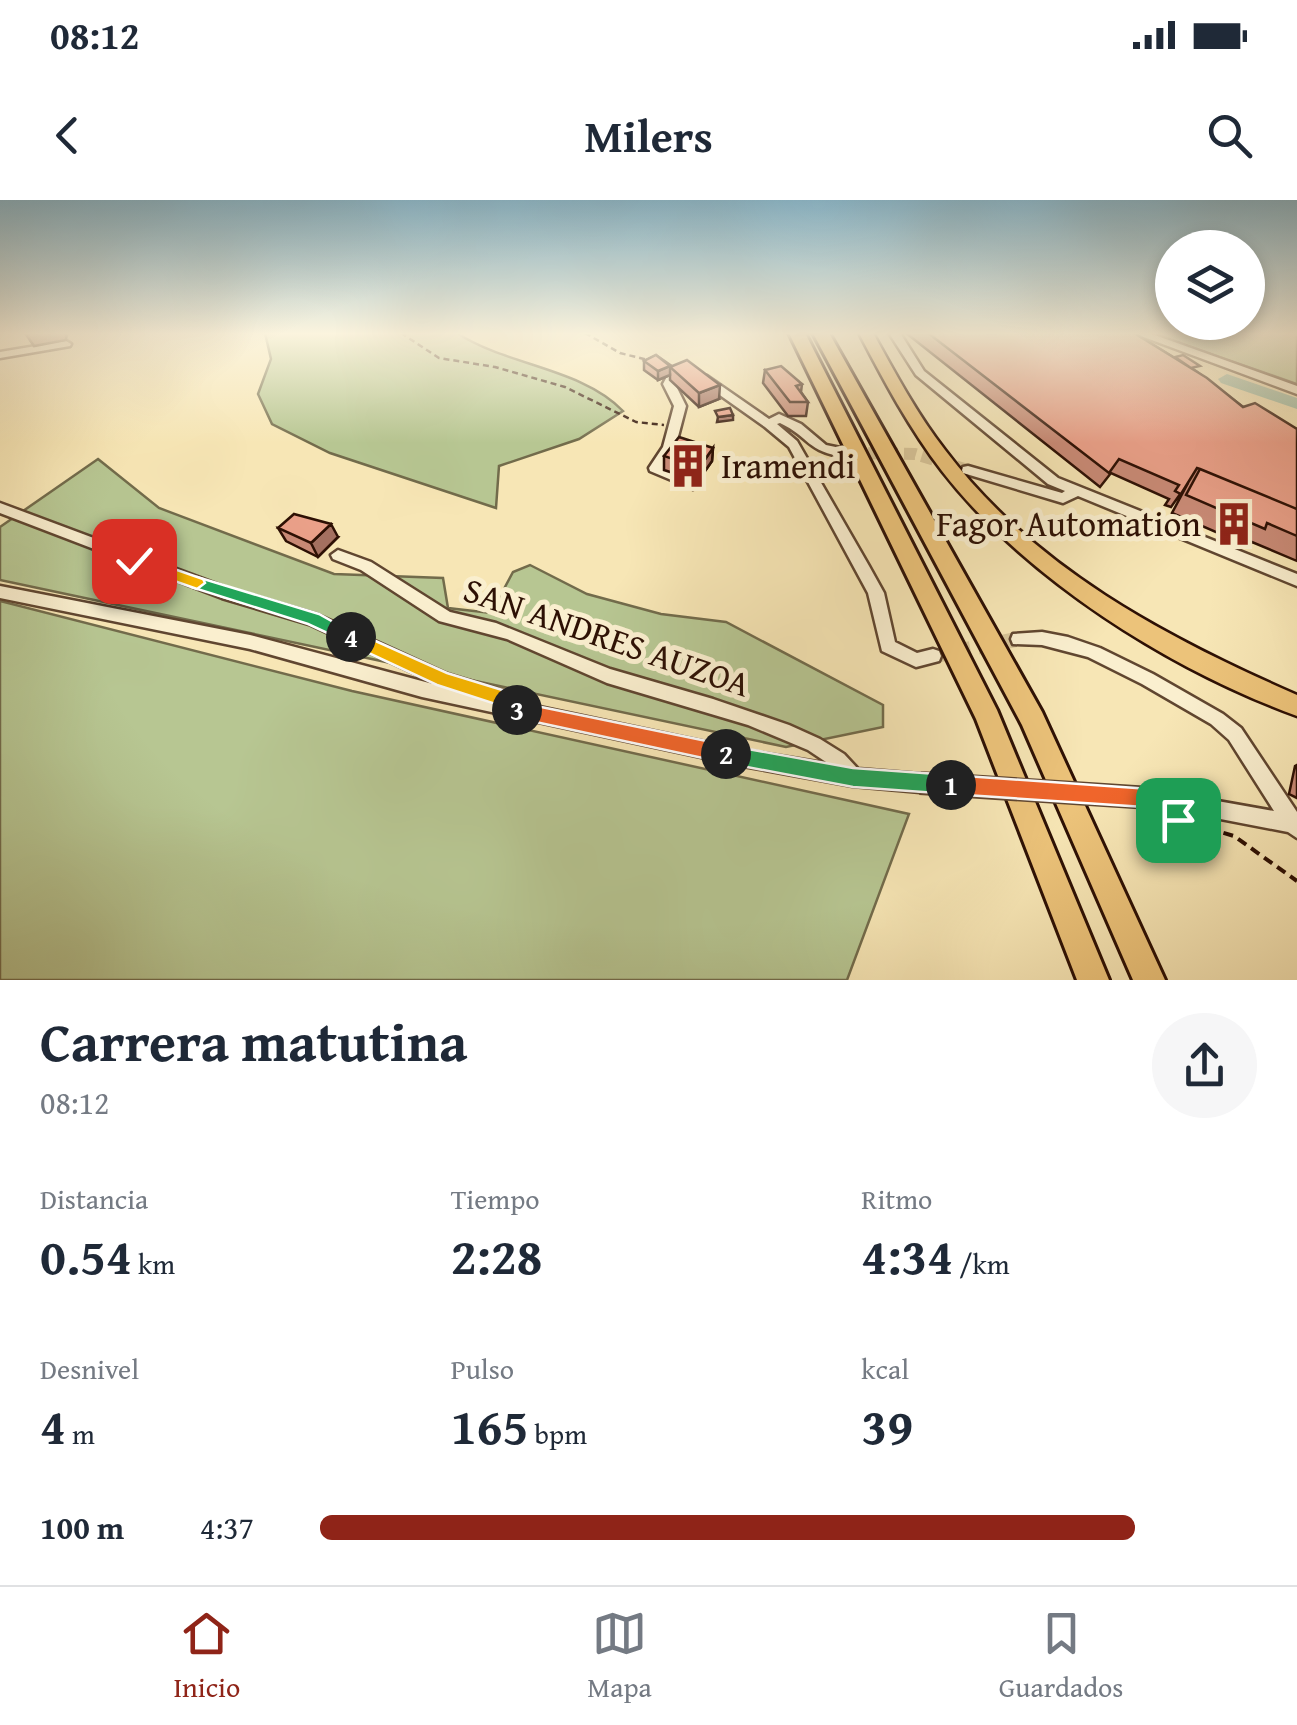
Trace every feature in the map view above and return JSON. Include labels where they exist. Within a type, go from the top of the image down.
[{"type":"highway","points":[[815,369],[988,718],[1093,980]]},
{"type":"highway","points":[[840,369],[1033,720],[1149,980]]},
{"type":"main road","points":[[886,369],[918,426],[953,473],[1006,530],[1107,606],[1171,645],[1297,706]]},
{"type":"street","points":[[918,369],[1042,474],[1073,493],[1184,531],[1297,580]]},
{"type":"street","points":[[1239,369],[1297,390]]},
{"type":"street","points":[[693,484],[655,468],[669,448],[680,406],[669,384],[674,373],[703,378],[793,444],[876,593],[888,646],[916,660],[933,656]]},
{"type":"street","points":[[769,424],[779,418],[789,421],[815,448],[846,453]]},
{"type":"street","points":[[968,470],[1063,498],[1073,493]]},
{"type":"street","name":"SAN ANDRES AUZOA","points":[[0,508],[227,594],[313,619],[443,680],[505,699],[517,710]]},
{"type":"street","name":"SAN ANDRES AUZOA","points":[[338,555],[378,570],[416,600],[452,620],[496,629],[608,676],[791,732],[845,762],[853,778]]},
{"type":"street","name":"SAN ANDRES AUZOA","points":[[0,592],[250,642],[517,710],[853,778],[1150,798],[1296,826]]},
{"type":"street","name":"SAN ANDRES AUZOA","points":[[1019,639],[1047,638],[1082,648],[1217,719],[1235,734],[1296,826]]},
{"type":"path","points":[[503,369],[565,387],[636,422],[673,424]]},
{"type":"path","points":[[666,369],[674,373]]},
{"type":"path","points":[[1150,798],[1159,814],[1234,836],[1297,880]]},
{"type":"green space","points":[[267,369],[546,369],[587,385],[623,411],[579,439],[499,466],[496,508],[330,453],[272,424],[258,394]]},
{"type":"green space","points":[[1255,369],[1297,369],[1297,384]]},
{"type":"green space","points":[[98,459],[159,508],[334,574],[443,578],[448,608],[491,613],[513,572],[530,565],[587,594],[661,614],[726,622],[883,705],[883,727],[786,747],[0,580],[0,527]]},
{"type":"green space","points":[[0,601],[352,691],[909,814],[847,980],[0,980]]},
{"type":"building","points":[[673,369],[699,369],[720,385],[699,393]]},
{"type":"building","points":[[785,369],[802,384],[796,386],[808,402],[790,402],[765,370]]},
{"type":"building","points":[[975,369],[1193,369],[1243,407],[1255,403],[1297,429],[1297,509],[1197,468],[1181,494],[1175,491],[1179,485],[1119,459],[1109,473]]},
{"type":"building","points":[[730,408],[733,415],[718,417],[715,411]]},
{"type":"building","points":[[679,437],[713,448],[699,468],[664,456]]},
{"type":"building","points":[[1200,469],[1297,509],[1297,536],[1267,523],[1265,529],[1186,495]]},
{"type":"building","points":[[294,514],[331,524],[311,543],[278,528]]},
{"type":"waterway","points":[[1227,379],[1297,404]]},
{"type":"tunnel","points":[[850,453],[915,454],[968,470]]},
{"type":"tunnel","points":[[933,656],[1019,639]]},
{"type":"place","name":"Iramendi","points":[[688,466]]},
{"type":"place","name":"Fagor Automation","points":[[1234,524]]},
{"type":"route","points":[[134,561],[313,619],[443,680],[505,699],[517,710],[853,778],[1150,798],[1159,814],[1178,820]]}]
